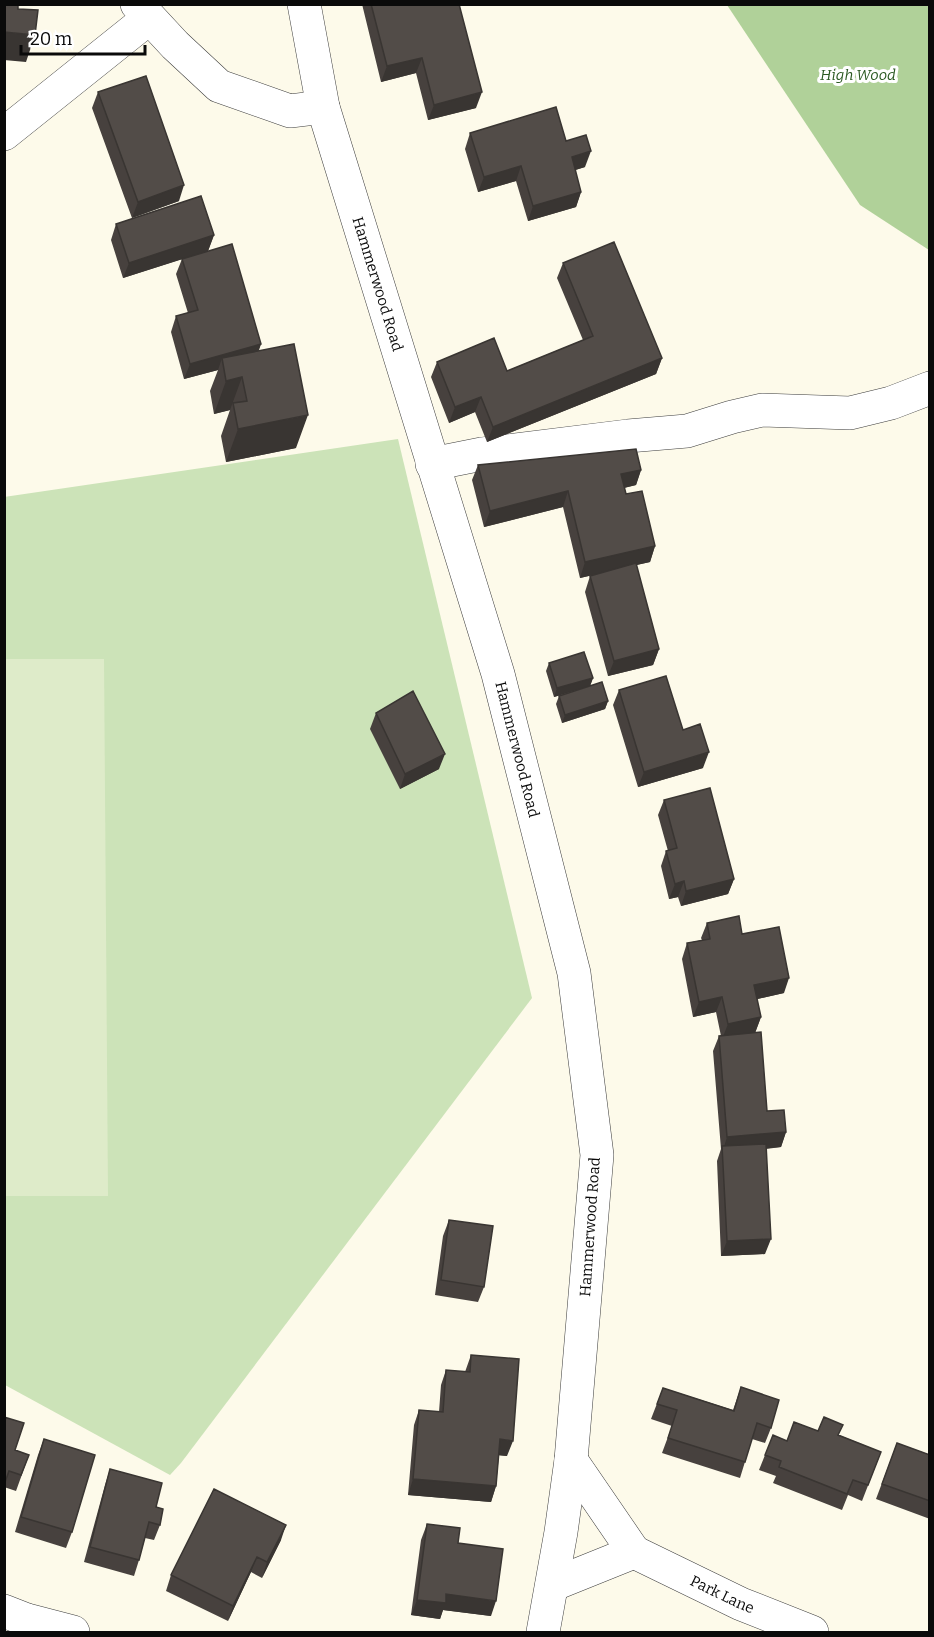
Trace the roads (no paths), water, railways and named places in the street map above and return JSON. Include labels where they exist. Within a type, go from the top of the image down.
[{"type":"street","name":"Hammerwood Road","points":[[304,4],[322,107],[498,675],[574,973],[597,1155],[571,1460],[543,1632]]},
{"type":"street","points":[[4,134],[143,11],[219,86],[290,111],[322,107]]},
{"type":"street","points":[[432,464],[482,454],[687,431],[762,410],[850,413],[891,403],[930,387]]},
{"type":"street","points":[[552,1585],[634,1552],[571,1460]]},
{"type":"street","name":"Park Lane","points":[[634,1552],[741,1604],[812,1632]]},
{"type":"street","points":[[4,1611],[27,1620],[73,1632]]},
{"type":"park label","name":"High Wood","points":[[858,75]]}]
